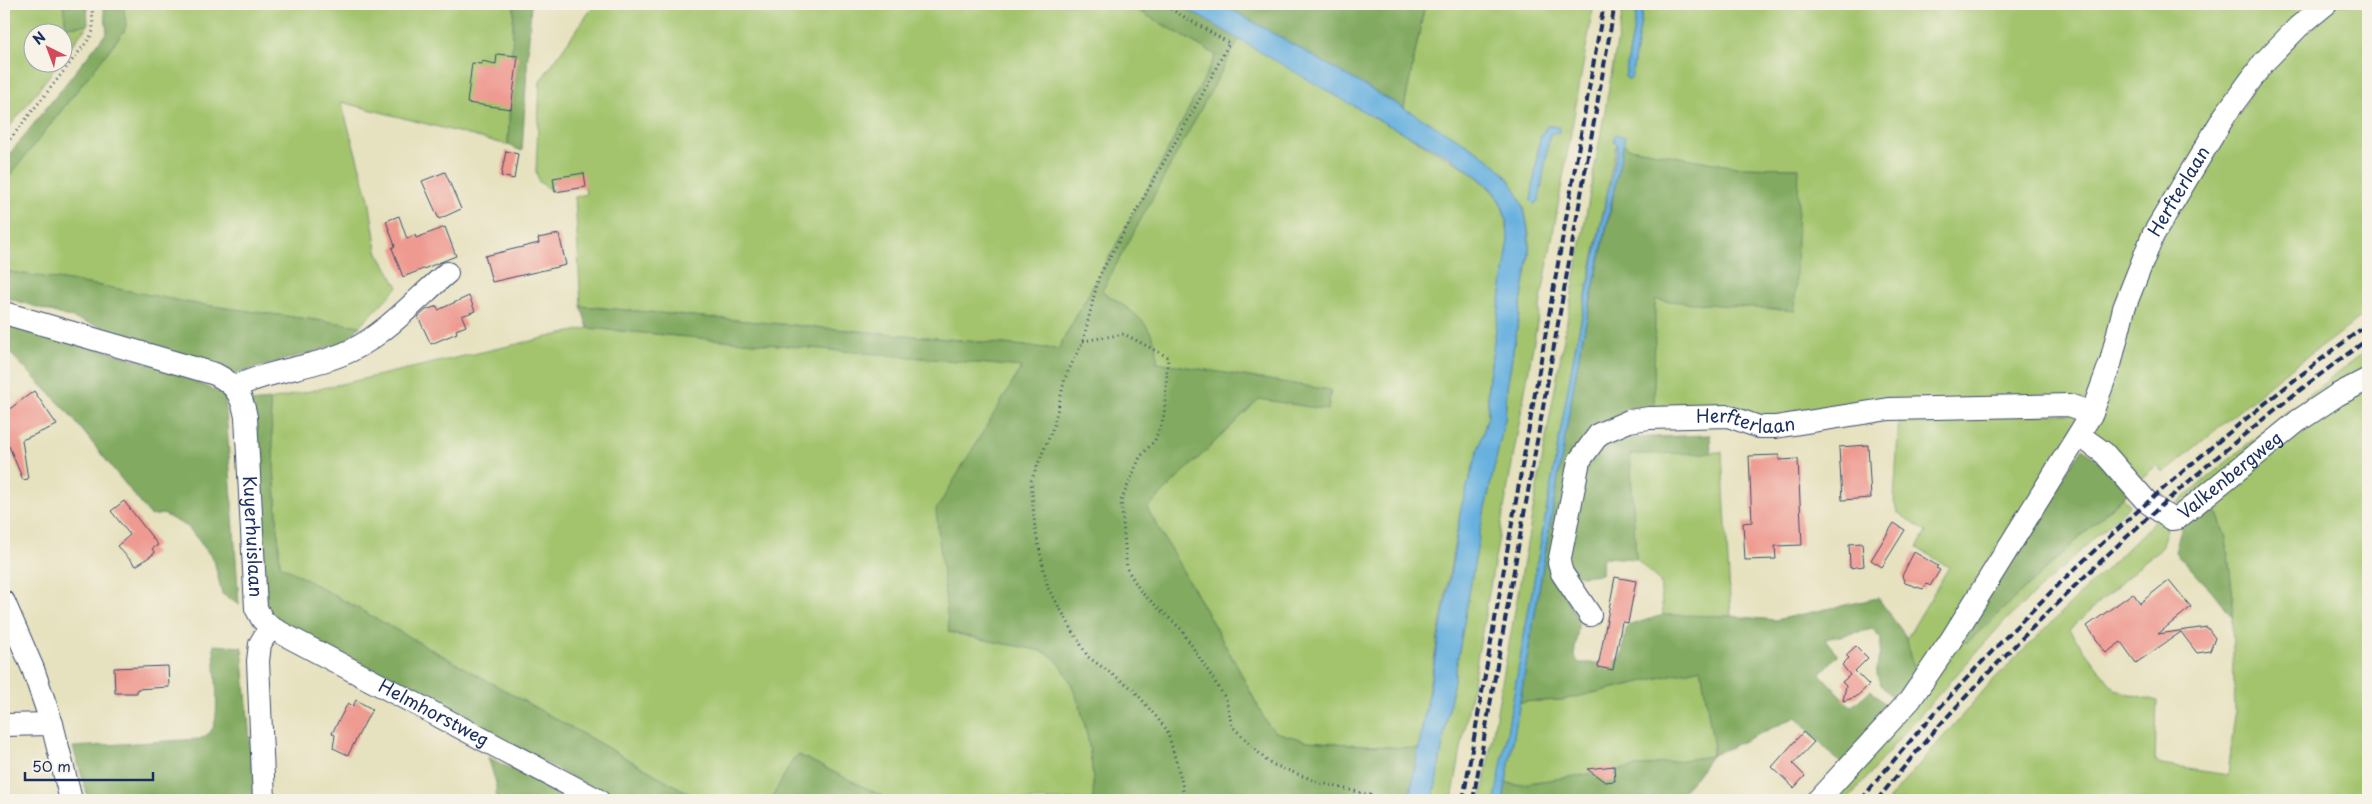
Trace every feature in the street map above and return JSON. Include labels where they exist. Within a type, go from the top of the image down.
[{"type":"street","name":"Herfterlaan","points":[[1818,800],[1887,726],[1925,680],[2092,413],[2108,369],[2124,308],[2153,235],[2225,115],[2259,70],[2298,27],[2326,4]]},
{"type":"street","points":[[4,313],[215,374],[235,387],[255,377],[338,356],[364,344],[447,273]]},
{"type":"street","name":"Valkenbergweg","points":[[2079,436],[2104,453],[2156,509],[2171,519],[2178,518],[2298,421],[2337,395],[2368,379]]},
{"type":"street","name":"Kuyerhuislaan","points":[[235,387],[244,404],[246,417],[256,608],[262,619],[270,626]]},
{"type":"street","name":"Herfterlaan","points":[[1590,615],[1562,573],[1559,563],[1579,461],[1599,434],[1617,425],[1649,418],[1728,416],[1759,427],[1775,427],[1889,409],[2069,405],[2092,413]]},
{"type":"street","points":[[4,602],[33,669],[52,724],[72,800]]},
{"type":"street","points":[[264,800],[258,661],[260,644],[270,626]]},
{"type":"street","name":"Helmhorstweg","points":[[270,626],[598,800]]},
{"type":"street","points":[[4,725],[52,724]]},
{"type":"path","points":[[4,147],[89,39],[93,31],[92,4]]},
{"type":"path","points":[[1162,4],[1229,43],[1202,95],[1099,276],[1083,341],[1065,378],[1054,425],[1031,481],[1035,529],[1048,588],[1088,657],[1133,689],[1167,730],[1182,782],[1184,800]]},
{"type":"path","points":[[1083,341],[1124,334],[1168,357],[1164,416],[1155,440],[1140,457],[1121,501],[1127,569],[1141,592],[1181,629],[1226,699],[1232,726],[1269,762],[1321,783],[1370,795],[1370,800]]},
{"type":"green space","points":[[4,4],[63,4],[65,22],[22,22],[22,72],[52,72],[4,134]]},
{"type":"green space","points":[[63,4],[87,4],[88,25],[72,26],[72,22],[65,22]]},
{"type":"green space","points":[[103,4],[123,4],[126,25],[124,31],[4,183],[4,161],[107,32]]},
{"type":"green space","points":[[123,4],[514,4],[508,145],[341,102],[369,199],[377,251],[398,287],[360,326],[197,304],[108,287],[4,271],[4,183],[124,31],[126,25]]},
{"type":"green space","points":[[514,4],[531,4],[522,151],[508,145]]},
{"type":"green space","points":[[595,4],[1127,4],[1216,55],[1160,166],[1058,349],[581,306],[575,197],[586,194],[583,178],[551,184],[552,191],[539,182],[536,171],[540,81]]},
{"type":"green space","points":[[1127,4],[1178,4],[1239,39],[1102,291],[1132,311],[1148,328],[1157,349],[1157,362],[1331,390],[1328,410],[1259,399],[1147,508],[1237,666],[1266,722],[1275,732],[1307,741],[1418,749],[1409,800],[1093,800],[1092,766],[1083,720],[1077,697],[1068,677],[1058,662],[1046,653],[1039,651],[949,632],[936,510],[1022,367],[588,328],[581,306],[1058,349],[1160,166],[1216,55]]},
{"type":"green space","points":[[1222,4],[1425,4],[1404,108]]},
{"type":"green space","points":[[1425,4],[1594,4],[1452,800],[1433,800],[1480,531],[1505,419],[1507,388],[1529,255],[1529,234],[1524,207],[1404,108]],"holes":[[[1547,126],[1555,126],[1554,132],[1550,134],[1531,201],[1540,137]]]},
{"type":"green space","points":[[1624,4],[1638,4],[1625,77],[1628,79],[1631,78],[1644,4],[2312,4],[2211,123],[2085,400],[1761,420],[1654,411],[1655,300],[1799,168],[1736,167],[1629,148],[1623,143],[1625,138],[1617,142],[1574,354],[1495,800],[1481,800]]},
{"type":"green space","points":[[2336,4],[2368,4],[2368,313],[2279,377],[2164,473],[2157,465],[2136,483],[2097,441],[2092,427],[2158,237],[2263,76]]},
{"type":"green space","points":[[88,25],[72,45],[72,26]]},
{"type":"green space","points":[[1239,39],[1465,168],[1493,192],[1503,209],[1506,219],[1508,245],[1488,384],[1488,416],[1461,508],[1418,749],[1307,741],[1275,732],[1266,722],[1237,666],[1147,508],[1259,399],[1328,409],[1331,391],[1156,362],[1156,349],[1153,338],[1147,328],[1131,311],[1101,291]]},
{"type":"green space","points":[[1623,143],[1629,148],[1736,167],[1799,168],[1795,311],[1655,300],[1654,411],[1602,425],[1554,575],[1579,621],[1574,656],[1579,663],[1611,663],[1621,659],[1627,626],[1663,615],[1731,616],[1775,620],[1878,598],[1907,638],[1910,657],[1917,672],[1893,698],[1880,683],[1878,677],[1881,639],[1873,629],[1825,639],[1838,655],[1820,674],[1851,707],[1871,690],[1892,712],[1841,764],[1796,717],[1711,756],[1714,749],[1701,668],[1562,700],[1520,702],[1579,355]]},
{"type":"green space","points":[[4,271],[108,287],[197,304],[360,326],[346,342],[229,376],[191,359],[105,328],[4,297]]},
{"type":"green space","points":[[4,321],[161,367],[225,395],[239,605],[222,594],[214,560],[188,527],[163,514],[151,516],[66,410],[4,347]]},
{"type":"green space","points":[[588,328],[1023,367],[961,468],[949,632],[1039,651],[1046,653],[1058,662],[1068,677],[1077,697],[1083,720],[1092,766],[1093,800],[890,800],[799,755],[793,759],[771,800],[701,800],[280,565],[270,400]]},
{"type":"green space","points":[[2368,349],[2368,375],[2185,508],[2178,502],[2279,418]]},
{"type":"green space","points":[[2368,384],[2368,800],[1888,800],[1992,681],[2156,520],[2165,525],[2167,529],[2160,550],[2146,560],[2069,630],[2115,690],[2157,701],[2155,761],[2161,765],[2228,775],[2235,713],[2233,598],[2226,538],[2211,497]]},
{"type":"green space","points":[[270,400],[280,565],[701,800],[612,800],[546,763],[302,639],[267,611],[249,402]]},
{"type":"green space","points":[[2079,414],[2073,429],[1917,672],[1910,657],[1907,638],[1949,567],[1917,548],[1926,532],[1897,512],[1894,501],[1899,417]]},
{"type":"green space","points":[[1628,431],[1629,438],[1710,435],[1711,453],[1630,454],[1636,559],[1603,557],[1601,574],[1582,576],[1572,573],[1566,563],[1586,460],[1594,447]]},
{"type":"green space","points":[[2083,448],[2130,490],[1968,642],[1955,644],[2029,526]]},
{"type":"green space","points":[[1722,452],[1731,616],[1663,615],[1660,582],[1636,559],[1630,454]]},
{"type":"green space","points":[[2123,497],[2130,505],[2002,624],[1905,732],[1848,800],[1826,800],[1955,644],[1968,642]]},
{"type":"green space","points":[[2211,497],[2226,538],[2233,598],[2232,617],[2212,591],[2175,552],[2182,524]]},
{"type":"green space","points":[[214,645],[242,647],[255,800],[89,800],[73,747],[200,739],[210,732],[214,725],[217,708]]},
{"type":"green space","points":[[1701,668],[1714,743],[1711,756],[1515,785],[1506,782],[1520,702],[1562,700]]},
{"type":"green space","points":[[799,755],[890,800],[771,800],[793,759]]},
{"type":"green space","points":[[1711,756],[1696,777],[1674,800],[1503,800],[1506,782],[1515,785]]},
{"type":"green space","points":[[488,757],[571,800],[496,800],[496,783]]},
{"type":"water","points":[[1178,4],[1222,4],[1468,145],[1497,166],[1508,178],[1522,204],[1526,219],[1529,255],[1507,388],[1505,419],[1480,531],[1433,800],[1409,800],[1461,508],[1488,416],[1488,384],[1508,245],[1507,222],[1503,208],[1491,189],[1451,158],[1375,118]]},
{"type":"water","points":[[1638,4],[1644,4],[1631,79],[1628,79],[1625,77]]},
{"type":"water","points":[[1547,126],[1560,127],[1559,132],[1550,134],[1539,201],[1534,204],[1531,201],[1540,137]]},
{"type":"water","points":[[1615,134],[1625,137],[1579,355],[1503,800],[1495,800],[1574,354],[1617,151],[1617,143],[1614,141]]},
{"type":"building","points":[[497,54],[518,56],[511,109],[467,103],[472,63],[482,64],[482,61],[496,64]]},
{"type":"building","points":[[506,151],[518,154],[514,179],[501,176]]},
{"type":"building","points":[[445,172],[461,209],[439,219],[422,181]]},
{"type":"building","points":[[584,173],[586,187],[555,192],[553,178]]},
{"type":"building","points":[[399,216],[407,239],[415,235],[416,238],[445,227],[456,256],[403,277],[392,248],[395,246],[386,221]]},
{"type":"building","points":[[559,234],[566,265],[492,282],[485,256],[539,243],[538,238]]},
{"type":"building","points":[[469,296],[475,311],[462,316],[466,326],[456,330],[457,333],[431,344],[418,317],[426,310],[437,306],[438,310]]},
{"type":"building","points":[[34,391],[57,425],[22,440],[28,479],[23,480],[9,446],[4,449],[4,413]]},
{"type":"building","points":[[1868,445],[1871,498],[1842,500],[1839,447]]},
{"type":"building","points":[[1779,455],[1779,460],[1798,459],[1802,545],[1775,546],[1776,559],[1745,560],[1743,523],[1752,522],[1749,456]]},
{"type":"building","points":[[124,501],[158,545],[152,549],[155,553],[136,566],[117,546],[130,535],[111,511]]},
{"type":"building","points":[[1894,523],[1905,530],[1882,567],[1871,560]]},
{"type":"building","points":[[1862,543],[1864,566],[1850,568],[1849,544]]},
{"type":"building","points":[[1914,552],[1938,566],[1936,568],[1940,570],[1930,586],[1927,584],[1923,589],[1905,583],[1902,576]]},
{"type":"building","points":[[1615,577],[1636,581],[1628,623],[1622,622],[1613,670],[1598,667]]},
{"type":"building","points":[[2169,580],[2191,607],[2158,634],[2207,627],[2215,638],[2210,651],[2197,653],[2181,632],[2136,663],[2121,642],[2106,653],[2087,626],[2133,593],[2140,603]]},
{"type":"building","points":[[1856,646],[1868,658],[1855,671],[1869,685],[1856,697],[1843,701],[1846,686],[1842,682],[1850,675],[1842,665],[1849,658],[1846,655]]},
{"type":"building","points":[[168,666],[169,687],[137,689],[137,693],[115,693],[114,668]]},
{"type":"building","points":[[356,700],[372,709],[348,755],[333,748],[335,735],[332,733],[348,703],[353,706]]},
{"type":"building","points":[[1803,732],[1814,742],[1793,764],[1805,776],[1794,788],[1772,767]]},
{"type":"building","points":[[1614,766],[1615,781],[1605,782],[1587,769]]},
{"type":"railway","points":[[1463,800],[1604,4]]},
{"type":"railway","points":[[1473,800],[1615,4]]},
{"type":"railway","points":[[1861,800],[1917,733],[1976,668],[2100,546],[2231,431],[2368,324]]},
{"type":"railway","points":[[1877,800],[1920,747],[1996,665],[2046,614],[2148,517],[2256,425],[2368,339]]}]
